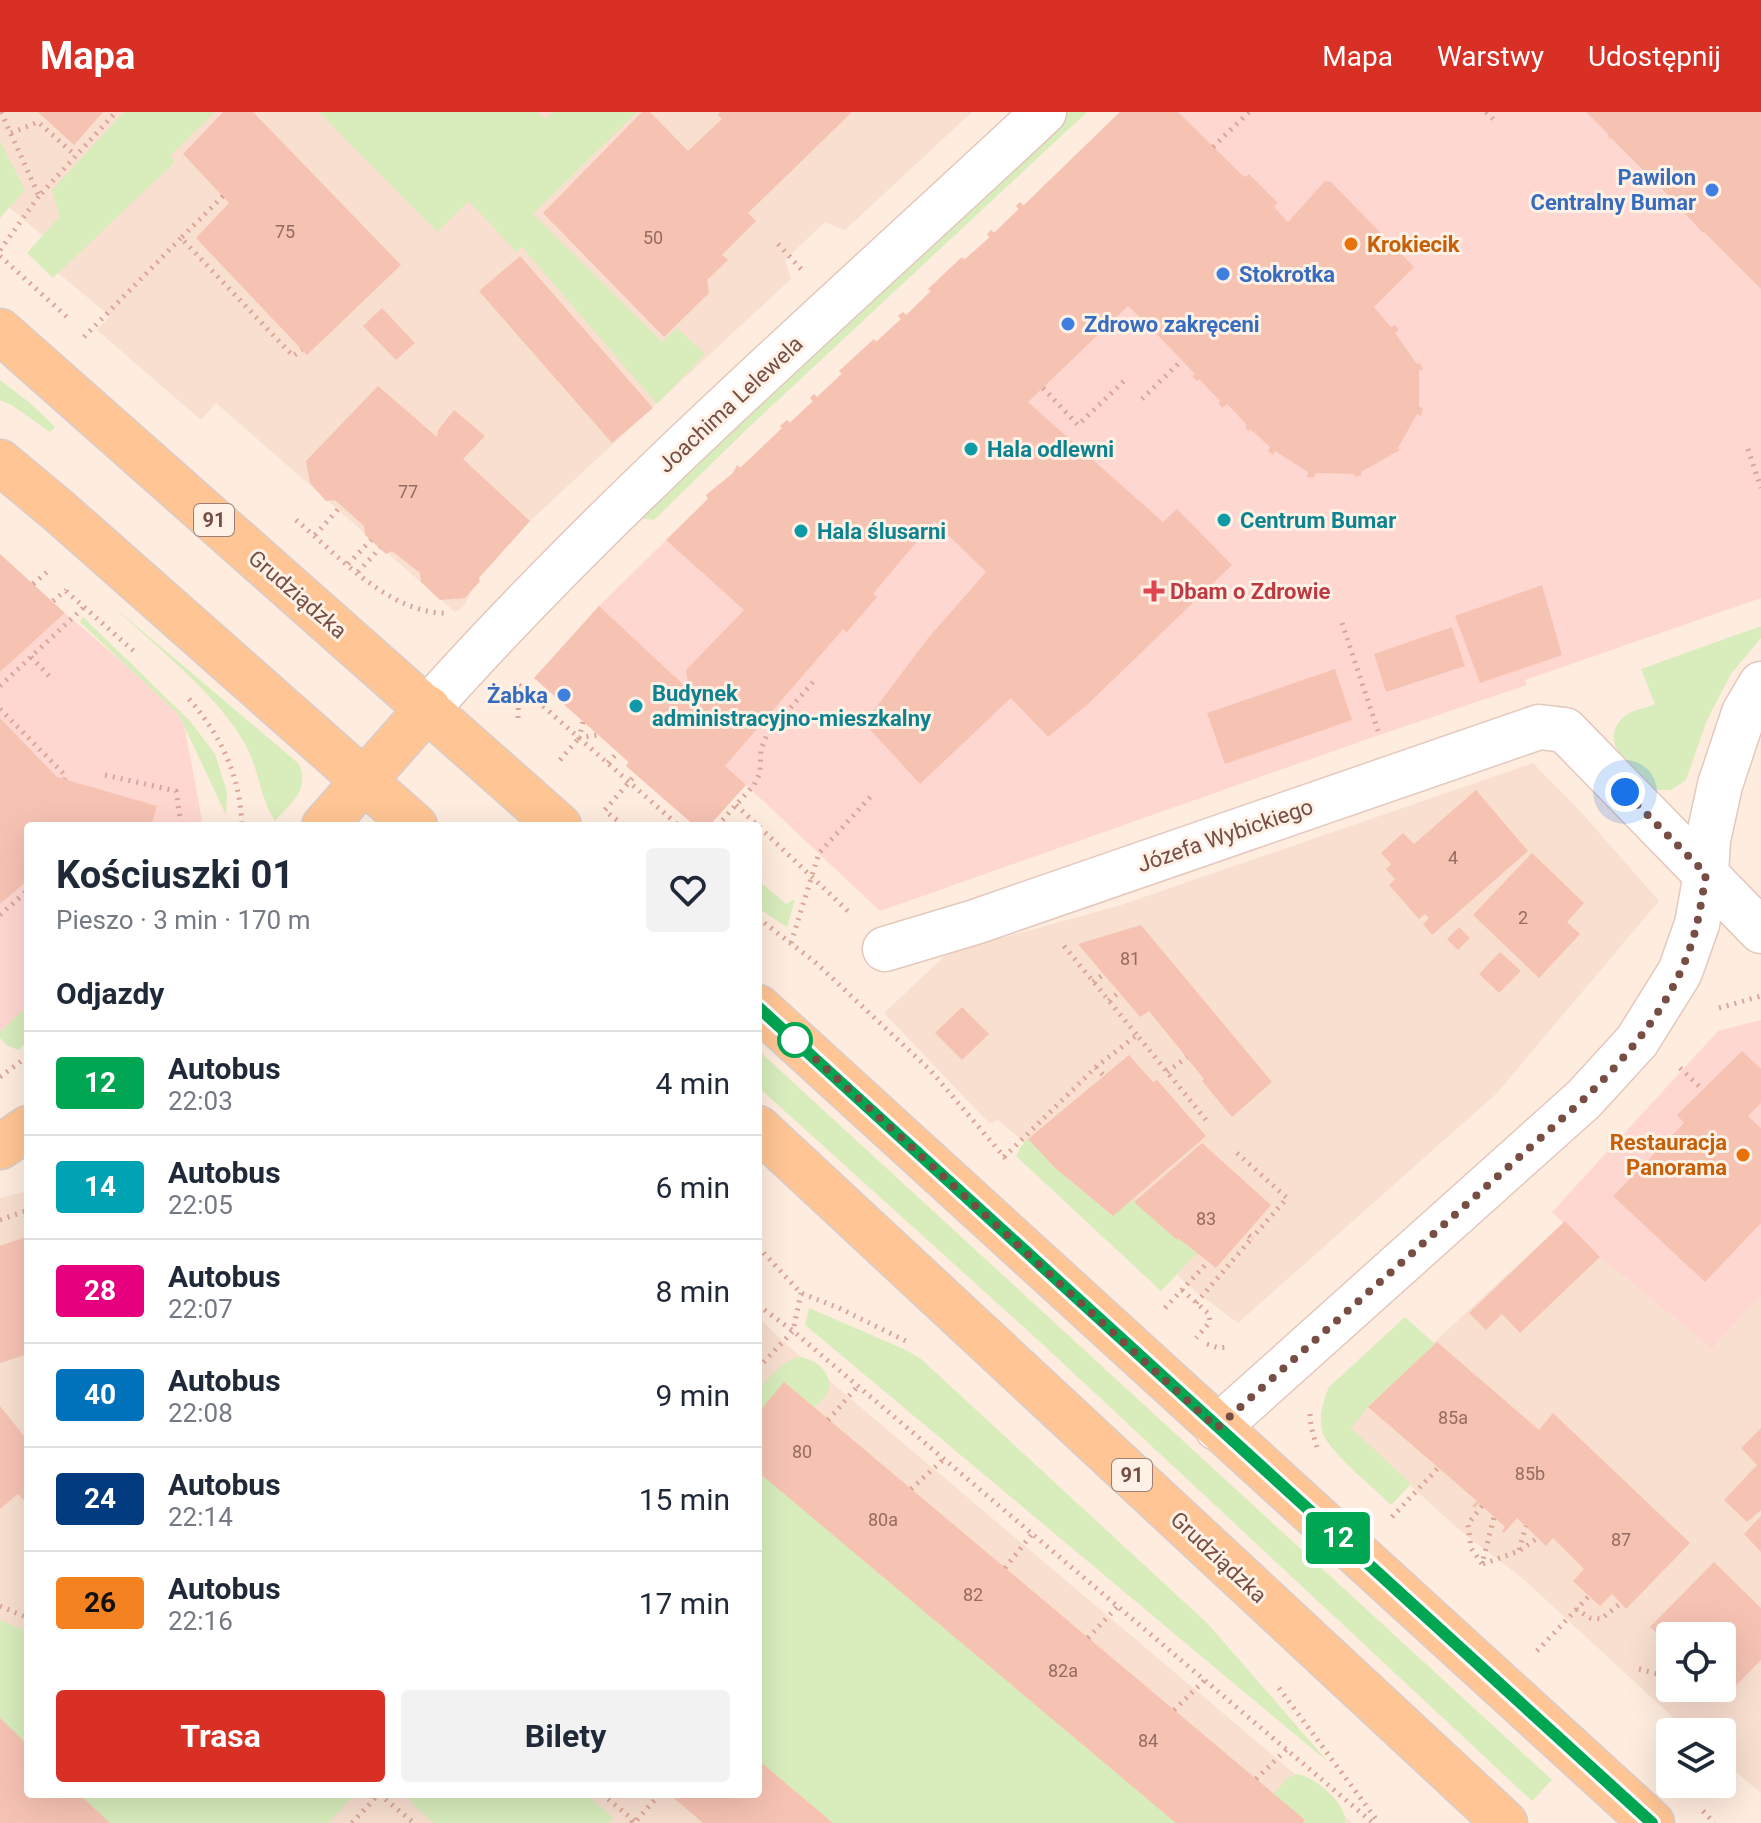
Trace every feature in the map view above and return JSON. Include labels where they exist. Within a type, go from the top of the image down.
[{"type":"main road","name":"Grudziądzka","points":[[0,331],[555,822]]},
{"type":"main road","points":[[0,462],[410,822]]},
{"type":"main road","points":[[327,822],[428,708]]},
{"type":"main road","points":[[762,1011],[1652,1823]]},
{"type":"main road","points":[[0,1147],[24,1131]]},
{"type":"main road","name":"Grudziądzka","points":[[762,1132],[1505,1823]]},
{"type":"street","name":"Joachima Lelewela","points":[[428,708],[495,633],[624,502],[1044,112]]},
{"type":"street","points":[[1217,1428],[1584,1099],[1637,1041],[1680,972],[1692,942],[1720,785],[1744,713],[1761,684]]},
{"type":"street","name":"Józefa Wybickiego","points":[[885,949],[975,922],[1539,727],[1565,730],[1706,874]]},
{"type":"street","points":[[1706,874],[1761,931]]},
{"type":"path","points":[[1,112],[39,196]]},
{"type":"path","points":[[70,320],[0,253],[39,196],[116,112]]},
{"type":"path","points":[[1213,147],[1249,112]]},
{"type":"path","points":[[1486,112],[1493,119]]},
{"type":"path","points":[[11,133],[38,122],[76,156]]},
{"type":"path","points":[[84,337],[223,196]]},
{"type":"path","points":[[181,238],[293,356],[302,350]]},
{"type":"path","points":[[778,244],[791,255]]},
{"type":"path","points":[[77,329],[96,347]]},
{"type":"path","points":[[1142,399],[1182,360]]},
{"type":"path","points":[[1043,388],[1078,425],[1124,381]]},
{"type":"path","points":[[1748,449],[1761,488]]},
{"type":"path","points":[[315,535],[341,506]]},
{"type":"path","points":[[292,516],[388,597],[403,605],[431,613],[468,608],[531,668],[519,685],[517,715],[520,727]]},
{"type":"path","points":[[348,564],[371,540]]},
{"type":"path","points":[[358,572],[380,548]]},
{"type":"path","points":[[33,584],[47,572]]},
{"type":"path","points":[[53,601],[66,590]]},
{"type":"path","points":[[0,686],[83,608],[140,656]]},
{"type":"path","points":[[1342,623],[1379,735]]},
{"type":"path","points":[[31,657],[51,678]]},
{"type":"path","points":[[721,822],[754,785],[760,773],[761,749],[767,735],[813,682]]},
{"type":"path","points":[[519,685],[674,822]]},
{"type":"path","points":[[185,695],[206,719],[225,750],[236,779],[241,822]]},
{"type":"path","points":[[0,709],[66,776],[65,779]]},
{"type":"path","points":[[554,767],[579,738],[583,722]]},
{"type":"path","points":[[579,738],[598,735]]},
{"type":"path","points":[[608,763],[618,752]]},
{"type":"path","points":[[604,810],[636,774]]},
{"type":"path","points":[[105,775],[176,791],[180,822]]},
{"type":"path","points":[[791,943],[819,853],[873,794]]},
{"type":"path","points":[[594,802],[620,822]]},
{"type":"path","points":[[736,805],[754,822]]},
{"type":"path","points":[[762,829],[885,949]]},
{"type":"path","points":[[0,915],[24,894]]},
{"type":"path","points":[[762,921],[815,962],[931,1071],[1014,1168]]},
{"type":"path","points":[[1063,945],[1207,1121]]},
{"type":"path","points":[[1093,982],[1104,974]]},
{"type":"path","points":[[1109,1001],[1119,992]]},
{"type":"path","points":[[1004,1157],[1096,1067],[1137,1035]]},
{"type":"path","points":[[1167,1072],[1187,1057]]},
{"type":"path","points":[[0,1077],[24,1059]]},
{"type":"path","points":[[1673,1062],[1703,1090]]},
{"type":"path","points":[[1096,1067],[1104,1076]]},
{"type":"path","points":[[1055,1107],[1060,1113]]},
{"type":"path","points":[[1196,1303],[1287,1198],[1237,1153]]},
{"type":"path","points":[[0,1220],[24,1211]]},
{"type":"path","points":[[1246,1233],[1252,1238]]},
{"type":"path","points":[[762,1251],[801,1293],[924,1350]]},
{"type":"path","points":[[1170,1319],[1162,1312],[1208,1262]]},
{"type":"path","points":[[1182,1290],[1209,1314],[1210,1322],[1195,1339]]},
{"type":"path","points":[[762,1364],[793,1331],[801,1293]]},
{"type":"path","points":[[762,1308],[1376,1823]]},
{"type":"path","points":[[1187,1333],[1219,1348],[1243,1345],[1276,1374]]},
{"type":"path","points":[[828,1420],[858,1386]]},
{"type":"path","points":[[911,1489],[944,1459]]},
{"type":"path","points":[[1390,1518],[1438,1468]]},
{"type":"path","points":[[1482,1506],[1468,1524],[1471,1548],[1482,1564]]},
{"type":"path","points":[[1482,1564],[1494,1517]]},
{"type":"path","points":[[1519,1551],[1526,1526]]},
{"type":"path","points":[[1005,1568],[1032,1534]]},
{"type":"path","points":[[1482,1564],[1519,1551],[1539,1537]]},
{"type":"path","points":[[1536,1652],[1589,1596]]},
{"type":"path","points":[[1576,1609],[1590,1618],[1601,1619],[1621,1603]]},
{"type":"path","points":[[0,1606],[24,1616]]},
{"type":"path","points":[[1088,1638],[1118,1606]]},
{"type":"path","points":[[1639,1669],[1656,1673]]},
{"type":"path","points":[[1174,1710],[1205,1680]]},
{"type":"path","points":[[1273,1681],[1376,1823]]},
{"type":"path","points":[[1256,1779],[1287,1749]]},
{"type":"path","points":[[352,1823],[375,1798]]},
{"type":"path","points":[[384,1798],[414,1823]]},
{"type":"path","points":[[606,1798],[634,1823],[656,1798]]},
{"type":"shaded area","points":[[0,112],[972,112],[845,230],[825,222],[785,260],[791,279],[530,521],[479,577],[464,606],[455,612],[216,403],[201,420],[97,330],[110,316],[58,273],[70,258],[0,200]]},
{"type":"shaded area","name":"Centrum Bumar","points":[[1120,112],[1761,112],[1761,598],[1525,680],[1527,685],[880,911],[746,785],[713,822],[690,822],[626,766],[628,762],[535,678],[599,606],[708,499],[706,495],[732,474],[737,465],[740,468],[782,429],[780,426],[787,420],[790,422],[812,402],[810,398],[814,394],[817,397],[841,374],[839,371],[901,319],[898,316],[903,312],[907,315],[930,292],[928,289],[962,257],[965,259],[989,238],[987,234],[991,230],[995,232],[1018,209],[1016,206],[1020,202],[1024,205]]},
{"type":"shaded area","points":[[65,613],[182,713],[202,820],[24,822],[24,1011],[0,1036],[0,672]]},
{"type":"shaded area","points":[[1533,763],[1659,901],[1496,1094],[1238,1323],[1195,1291],[998,1120],[989,1123],[884,1013],[948,953],[1121,905]]},
{"type":"shaded area","points":[[1761,1020],[1761,1295],[1712,1349],[1600,1257],[1552,1212],[1718,1031]]},
{"type":"shaded area","points":[[24,1192],[24,1798],[762,1798],[762,1321],[1353,1823],[0,1823],[0,1198]]},
{"type":"shaded area","points":[[1565,1221],[1600,1257],[1712,1349],[1761,1295],[1761,1793],[1736,1772],[1736,1718],[1674,1718],[1656,1702],[1736,1702],[1736,1622],[1656,1622],[1656,1702],[1521,1577],[1457,1528],[1345,1425]]},
{"type":"green space","points":[[124,112],[215,112],[170,156],[175,162],[53,278],[27,253],[60,216],[52,190]]},
{"type":"green space","points":[[319,112],[538,112],[545,119],[553,112],[637,112],[533,214],[662,342],[677,328],[705,354],[657,404],[522,247],[516,252],[469,201],[437,232]]},
{"type":"green space","points":[[1065,112],[1087,112],[749,427],[654,520],[639,518]]},
{"type":"green space","points":[[0,141],[25,190],[0,218]]},
{"type":"green space","points":[[0,380],[55,427],[50,432],[0,400]]},
{"type":"green space","points":[[115,608],[299,764],[302,773],[300,789],[293,802],[275,821],[249,752],[224,713]]},
{"type":"green space","points":[[83,617],[190,721],[215,754],[227,792],[226,815],[179,715],[80,622]]},
{"type":"green space","points":[[1761,626],[1761,638],[1731,674],[1707,720],[1686,780],[1671,790],[1652,790],[1620,756],[1614,736],[1625,716],[1655,704],[1641,669]]},
{"type":"green space","points":[[762,883],[786,904],[795,899],[787,927],[762,911]]},
{"type":"green space","points":[[24,1009],[24,1044],[19,1050],[8,1046],[0,1038],[0,1032]]},
{"type":"green space","points":[[762,1054],[1552,1780],[1532,1801],[1038,1340],[762,1091]]},
{"type":"green space","points":[[1028,1139],[1054,1167],[1112,1216],[1132,1200],[1176,1239],[1197,1253],[1161,1291],[1016,1156]]},
{"type":"green space","points":[[809,1308],[921,1359],[1208,1624],[1328,1762],[805,1325]]},
{"type":"green space","points":[[1405,1317],[1435,1344],[1368,1407],[1351,1428],[1411,1484],[1391,1505],[1329,1444],[1322,1430],[1321,1418],[1329,1387]]},
{"type":"green space","points":[[800,1357],[812,1361],[823,1369],[829,1380],[825,1397],[814,1408],[784,1383],[762,1408],[762,1385],[793,1359]]},
{"type":"green space","points":[[762,1475],[1176,1823],[833,1823],[762,1763]]},
{"type":"green space","points":[[0,1620],[24,1630],[24,1741],[0,1718]]},
{"type":"green space","points":[[1297,1774],[1313,1780],[1329,1792],[1341,1808],[1345,1823],[1303,1823],[1305,1820],[1274,1794],[1286,1779]]},
{"type":"green space","points":[[83,1798],[351,1798],[328,1823],[110,1823]]},
{"type":"green space","points":[[410,1798],[590,1798],[613,1817],[610,1823],[434,1823],[412,1804]]},
{"type":"building","points":[[38,112],[103,112],[74,145]]},
{"type":"building","points":[[223,112],[253,112],[401,265],[307,355],[196,238],[229,203],[183,154]]},
{"type":"building","points":[[642,112],[650,112],[688,151],[722,119],[718,115],[720,112],[852,112],[748,213],[756,221],[722,255],[728,260],[707,280],[709,293],[664,337],[543,213]]},
{"type":"building","name":"Hala odlewni","points":[[1120,112],[1178,112],[1241,174],[1245,177],[1249,174],[1278,203],[1274,207],[1288,222],[1325,181],[1331,182],[1414,267],[1374,307],[1391,327],[1395,325],[1399,330],[1395,333],[1417,364],[1420,363],[1423,370],[1419,370],[1421,416],[1417,414],[1398,448],[1400,450],[1361,472],[1362,475],[1316,473],[1314,478],[1307,477],[1308,472],[1275,451],[1273,455],[1268,451],[1270,447],[1250,429],[1248,431],[1247,425],[1227,404],[1222,408],[1218,403],[1220,401],[1199,379],[1197,381],[1192,376],[1195,374],[1151,328],[1148,331],[1144,326],[1147,324],[1128,306],[1028,402],[1163,522],[1177,509],[1232,565],[1088,704],[1048,737],[1011,698],[920,784],[864,723],[929,637],[986,572],[934,521],[873,594],[877,597],[847,632],[843,629],[725,766],[746,785],[713,822],[690,822],[626,766],[629,762],[534,678],[599,606],[689,690],[686,670],[744,610],[666,540],[708,499],[706,495],[733,473],[737,465],[740,468],[787,420],[790,423],[813,401],[810,398],[814,394],[817,397],[842,374],[839,371],[901,319],[898,316],[903,312],[906,315],[962,257],[964,260],[990,237],[987,234],[991,230],[994,233],[1019,209],[1016,206],[1020,202],[1023,206]]},
{"type":"building","name":"Pawilon Centralny Bumar","points":[[1586,112],[1761,112],[1761,289],[1609,139],[1608,134]]},
{"type":"building","points":[[520,256],[653,408],[612,443],[479,291]]},
{"type":"building","points":[[382,308],[415,343],[396,360],[363,326]]},
{"type":"building","points":[[378,386],[437,437],[438,430],[454,410],[485,436],[463,459],[530,521],[465,598],[440,600],[421,582],[420,573],[392,551],[386,554],[365,535],[364,526],[335,500],[326,501],[310,483],[306,461]]},
{"type":"building","points":[[0,554],[65,613],[0,672]]},
{"type":"building","points":[[1542,585],[1562,655],[1480,683],[1455,616]]},
{"type":"building","points":[[1452,627],[1465,666],[1386,692],[1374,654]]},
{"type":"building","points":[[1335,669],[1352,720],[1225,764],[1207,713]]},
{"type":"building","points":[[0,718],[57,777],[157,806],[152,822],[24,822],[24,883],[0,904]]},
{"type":"building","points":[[1476,790],[1528,851],[1432,935],[1423,924],[1429,918],[1425,914],[1419,919],[1389,885],[1395,879],[1386,869],[1391,864],[1381,853],[1403,833],[1414,844]]},
{"type":"building","points":[[1532,853],[1584,903],[1567,922],[1580,934],[1539,978],[1473,915]]},
{"type":"building","points":[[1141,925],[1272,1082],[1232,1117],[1149,1011],[1140,1017],[1078,944]]},
{"type":"building","points":[[1459,927],[1470,938],[1458,950],[1447,939]]},
{"type":"building","points":[[1500,952],[1521,971],[1499,993],[1479,974]]},
{"type":"building","points":[[962,1007],[989,1034],[962,1060],[935,1033]]},
{"type":"building","points":[[1742,1051],[1761,1069],[1761,1103],[1748,1116],[1761,1128],[1761,1223],[1705,1282],[1613,1196],[1684,1123],[1677,1115]]},
{"type":"building","points":[[1129,1055],[1153,1082],[1157,1080],[1206,1136],[1113,1216],[1054,1167],[1028,1139]]},
{"type":"building","points":[[1202,1143],[1271,1205],[1216,1268],[1177,1240],[1134,1202]]},
{"type":"building","points":[[1565,1221],[1600,1257],[1520,1333],[1502,1314],[1486,1330],[1469,1313]]},
{"type":"building","points":[[24,1237],[24,1355],[0,1363],[0,1246]]},
{"type":"building","points":[[1437,1342],[1539,1430],[1553,1413],[1690,1543],[1626,1609],[1612,1594],[1600,1606],[1573,1581],[1584,1569],[1553,1538],[1546,1546],[1517,1518],[1504,1533],[1505,1527],[1479,1503],[1475,1508],[1472,1506],[1477,1501],[1368,1407]]},
{"type":"building","points":[[784,1382],[1305,1820],[1303,1823],[1176,1823],[762,1475],[762,1408]]},
{"type":"building","points":[[0,1406],[24,1436],[24,1501],[18,1494],[0,1509]]},
{"type":"building","points":[[1761,1428],[1761,1510],[1747,1522],[1724,1500],[1757,1465],[1741,1448]]},
{"type":"building","points":[[1761,1516],[1761,1552],[1744,1534]]},
{"type":"building","points":[[1714,1562],[1761,1608],[1761,1660],[1736,1686],[1736,1622],[1656,1622],[1656,1633],[1650,1627]]},
{"type":"building","points":[[0,1718],[24,1741],[24,1798],[83,1798],[110,1823],[0,1823]]},
{"type":"building","points":[[762,1763],[833,1823],[703,1823],[674,1798],[762,1798]]},
{"type":"bus line","name":"12","points":[[762,1011],[1652,1823]]},
{"type":"place","name":"Pawilon Centralny Bumar","points":[[1712,190]]},
{"type":"place","name":"Krokiecik","points":[[1351,244]]},
{"type":"place","name":"Stokrotka","points":[[1223,274]]},
{"type":"place","name":"Zdrowo zakręceni","points":[[1068,324]]},
{"type":"place","name":"Hala odlewni","points":[[971,449]]},
{"type":"place","name":"Centrum Bumar","points":[[1224,520]]},
{"type":"place","name":"Hala ślusarni","points":[[801,531]]},
{"type":"place","name":"Dbam o Zdrowie","points":[[1154,591]]},
{"type":"place","name":"Żabka","points":[[564,695]]},
{"type":"place","name":"Budynek administracyjno-mieszkalny","points":[[636,706]]},
{"type":"place","name":"Restauracja Panorama","points":[[1743,1155]]},
{"type":"route","points":[[795,1040],[1217,1428],[1584,1099],[1637,1041],[1668,995],[1692,942],[1706,874],[1625,792]]}]
